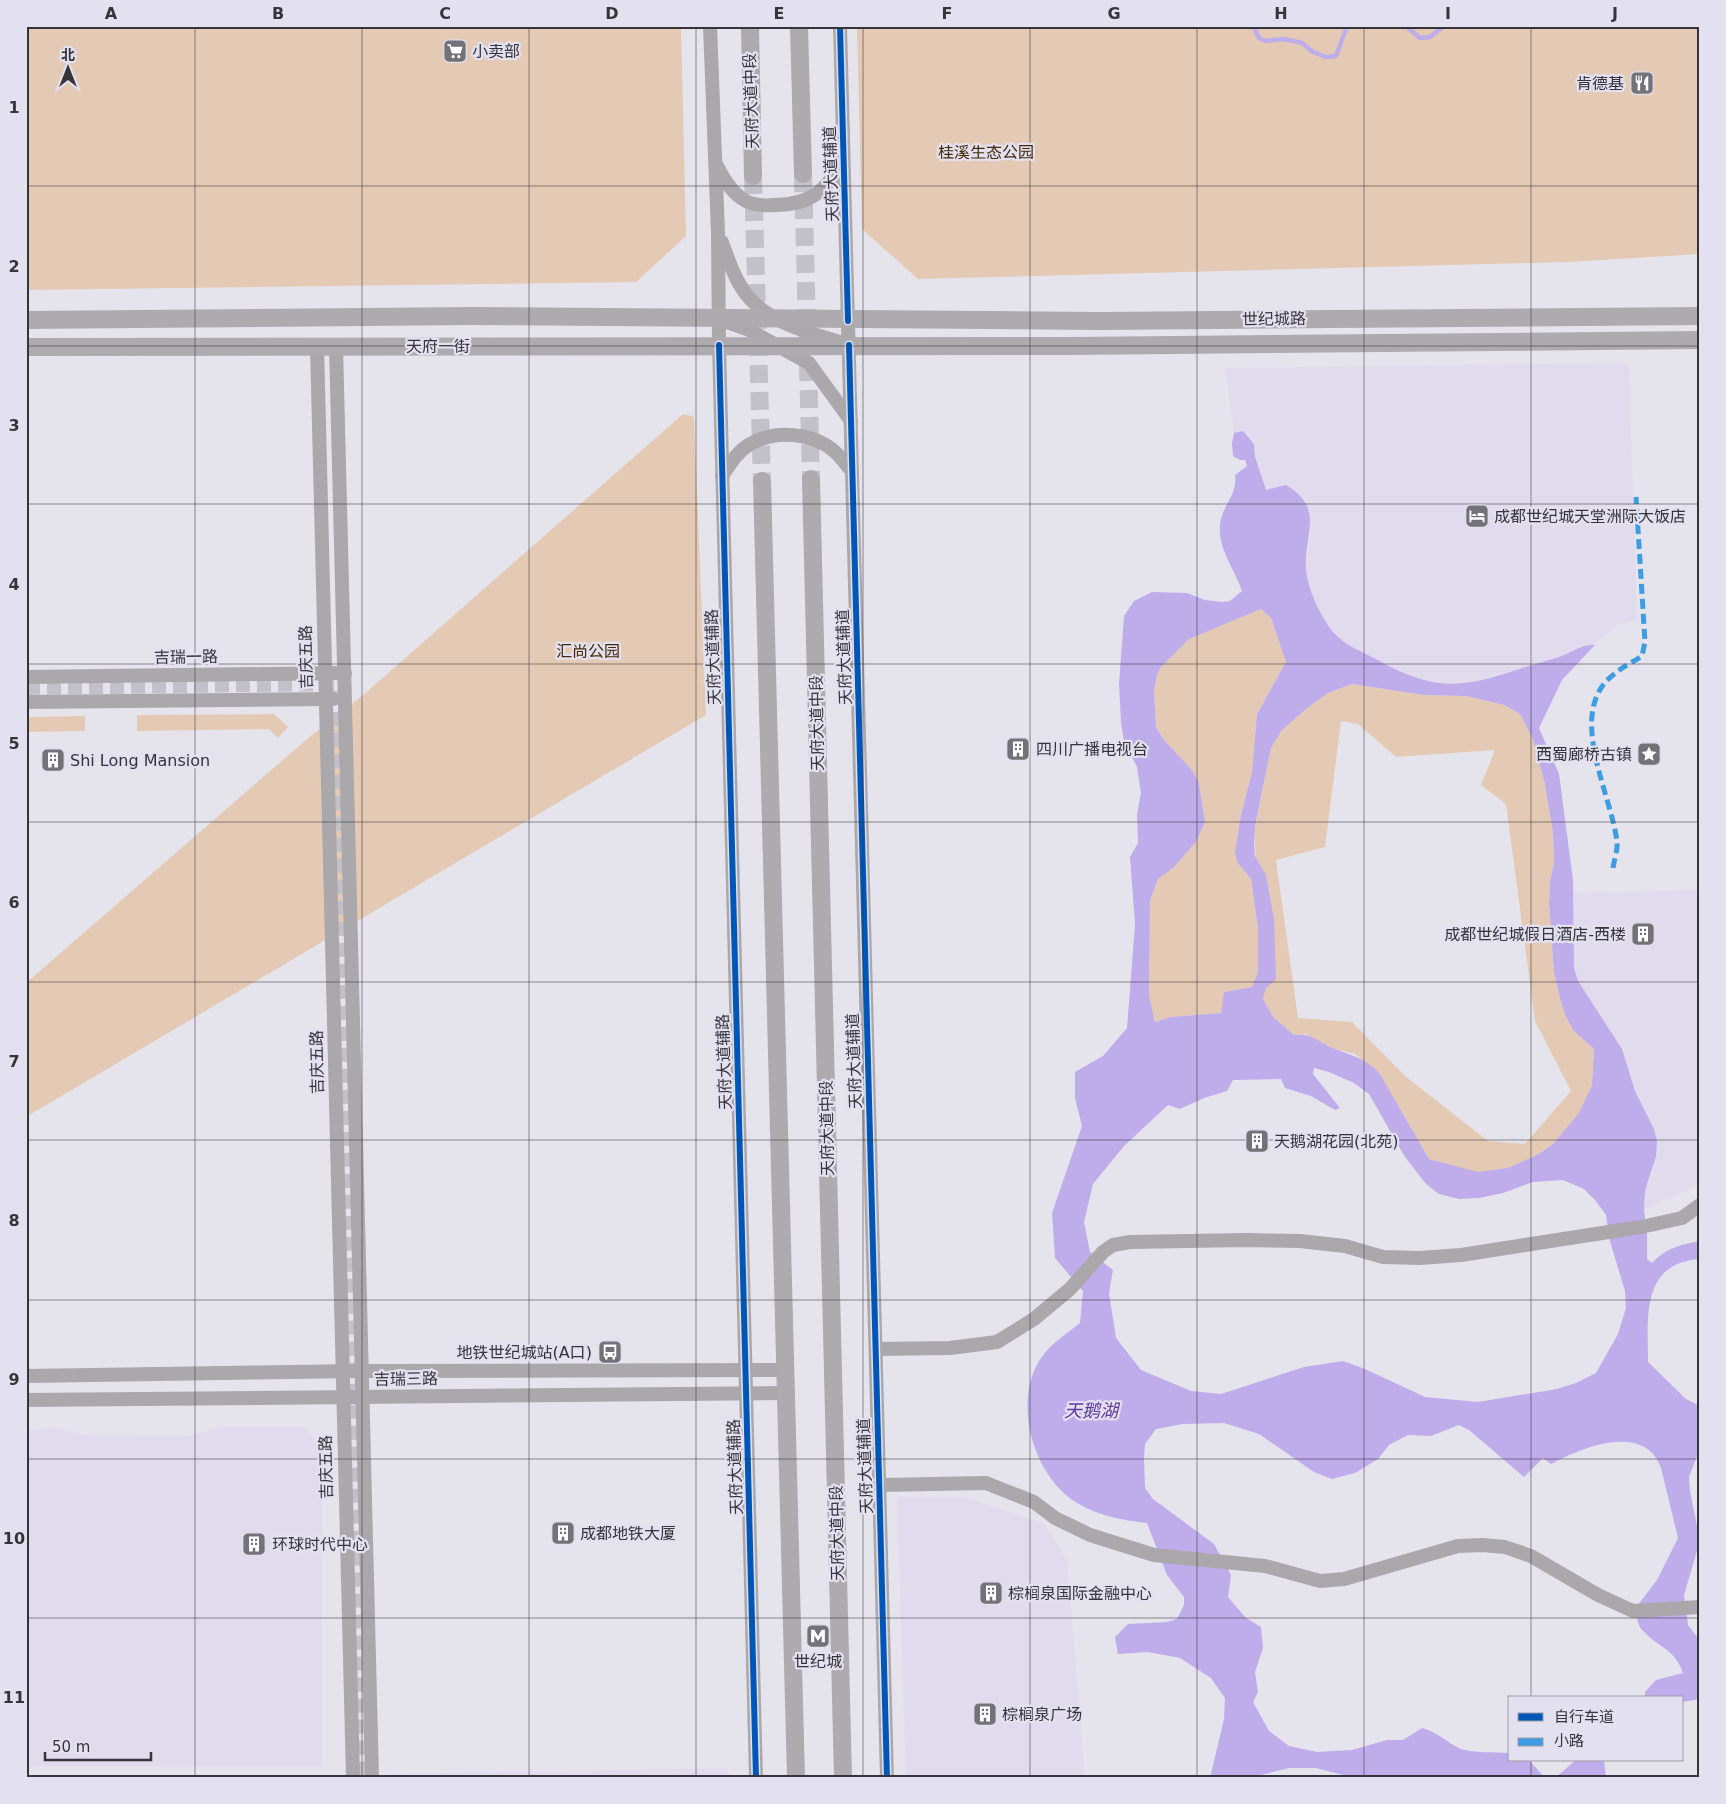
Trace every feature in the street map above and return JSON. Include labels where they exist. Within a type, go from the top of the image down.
[{"type":"main road","name":"天府大道中段","points":[[750,26],[754,176]]},
{"type":"main road","points":[[799,26],[803,174]]},
{"type":"main road","name":"天府一街","points":[[26,320],[473,316],[848,320]]},
{"type":"main road","name":"世纪城路","points":[[848,320],[1100,321],[1700,316]]},
{"type":"main road","name":"世纪城路","points":[[849,344],[1071,346],[1700,340]]},
{"type":"main road","name":"天府一街","points":[[26,347],[849,344]]},
{"type":"main road","name":"天府大道中段","points":[[811,479],[843,1778]]},
{"type":"main road","points":[[762,481],[796,1778]]},
{"type":"street","points":[[710,26],[718,233],[718,319],[749,330],[809,363],[851,421]]},
{"type":"street","name":"天府大道辅道","points":[[840,26],[887,1778]]},
{"type":"street","points":[[714,159],[728,185],[743,199],[762,206],[786,205],[809,199],[832,181],[844,159]]},
{"type":"street","points":[[718,233],[740,286],[752,301],[777,320],[849,344]]},
{"type":"street","name":"天府大道辅路","points":[[718,319],[756,1778]]},
{"type":"street","name":"吉庆五路","points":[[317,346],[325,673],[324,700],[353,1778]]},
{"type":"street","points":[[336,346],[372,1778]]},
{"type":"street","points":[[722,476],[736,456],[750,445],[768,437],[785,435],[805,437],[821,443],[834,451],[852,472]]},
{"type":"street","name":"吉瑞一路","points":[[26,677],[345,673]]},
{"type":"street","points":[[26,702],[345,700]]},
{"type":"street","points":[[876,1349],[950,1348],[997,1342],[1034,1319],[1070,1289],[1103,1252],[1113,1245],[1130,1242],[1300,1241],[1345,1246],[1383,1257],[1420,1258],[1461,1255],[1599,1235],[1682,1218],[1700,1206]]},
{"type":"street","name":"吉瑞三路","points":[[26,1376],[342,1371],[785,1370]]},
{"type":"street","name":"吉瑞三路","points":[[26,1400],[786,1392]]},
{"type":"street","points":[[879,1485],[986,1483],[1034,1502],[1055,1518],[1090,1535],[1154,1554],[1265,1566],[1320,1581],[1344,1579],[1458,1546],[1505,1546],[1532,1556],[1598,1595],[1633,1611],[1700,1607]]},
{"type":"shaded area","name":"成都世纪城天堂洲际大饭店","points":[[1629,363],[1637,621],[1620,624],[1594,644],[1561,657],[1481,682],[1456,685],[1424,681],[1388,666],[1361,651],[1345,645],[1325,624],[1309,586],[1306,568],[1311,529],[1266,490],[1255,457],[1254,444],[1243,432],[1234,433],[1225,368]]},
{"type":"shaded area","name":"成都世纪城假日酒店-西楼","points":[[1700,890],[1700,1184],[1644,1210],[1645,1191],[1652,1173],[1657,1141],[1654,1129],[1635,1091],[1622,1049],[1578,981],[1574,968],[1574,893]]},
{"type":"shaded area","points":[[218,1427],[306,1427],[322,1449],[322,1767],[26,1766],[26,1430],[57,1428],[84,1435],[191,1436]]},
{"type":"shaded area","points":[[897,1497],[965,1497],[1044,1523],[1067,1560],[1085,1778],[906,1778]]},
{"type":"shaded area","points":[[727,1768],[732,1778],[391,1778],[390,1774]]},
{"type":"green space","points":[[26,26],[681,26],[686,236],[636,282],[26,290]]},
{"type":"green space","name":"桂溪生态公园","points":[[857,26],[1700,26],[1700,254],[1568,262],[918,279],[862,229]]},
{"type":"green space","name":"汇尚公园","points":[[683,414],[694,417],[706,715],[26,1117],[26,983],[307,739],[362,696]]},
{"type":"green space","points":[[1261,609],[1271,618],[1286,662],[1257,714],[1252,772],[1240,819],[1235,853],[1237,862],[1251,879],[1258,928],[1258,972],[1253,987],[1224,992],[1222,1013],[1170,1017],[1155,1022],[1149,995],[1150,901],[1158,879],[1173,868],[1196,842],[1205,822],[1199,783],[1192,770],[1164,740],[1156,727],[1154,690],[1157,675],[1160,668],[1189,639]]},
{"type":"green space","points":[[1352,684],[1424,695],[1466,696],[1504,705],[1520,714],[1532,737],[1544,780],[1553,833],[1554,863],[1550,881],[1549,903],[1554,972],[1565,1015],[1573,1030],[1594,1049],[1592,1085],[1579,1113],[1553,1144],[1539,1154],[1508,1168],[1478,1173],[1429,1159],[1380,1074],[1355,1054],[1332,1048],[1306,1034],[1294,1035],[1273,1017],[1263,999],[1266,988],[1254,832],[1271,748],[1282,730],[1328,693]],"holes":[[[1341,721],[1358,724],[1396,757],[1495,750],[1481,785],[1506,804],[1535,1021],[1571,1091],[1525,1144],[1488,1141],[1405,1076],[1352,1022],[1298,1018],[1276,860],[1325,847]]]},
{"type":"green space","points":[[274,714],[288,727],[278,738],[269,729],[137,731],[137,715]]},
{"type":"green space","points":[[85,716],[85,731],[26,732],[26,717]]},
{"type":"water","name":"天鹅湖","points":[[1243,431],[1254,444],[1255,457],[1266,490],[1286,485],[1298,494],[1305,503],[1309,512],[1310,522],[1306,556],[1309,585],[1325,621],[1335,634],[1349,645],[1402,672],[1426,680],[1447,684],[1486,679],[1561,656],[1580,647],[1595,645],[1562,680],[1539,728],[1559,774],[1573,880],[1574,968],[1578,981],[1622,1049],[1635,1091],[1654,1129],[1657,1141],[1656,1156],[1645,1191],[1644,1210],[1647,1231],[1647,1259],[1652,1263],[1674,1248],[1700,1241],[1700,1259],[1681,1263],[1667,1271],[1657,1282],[1649,1312],[1648,1362],[1686,1399],[1700,1406],[1700,1448],[1689,1477],[1700,1541],[1684,1595],[1688,1625],[1700,1641],[1700,1699],[1684,1702],[1684,1696],[1645,1696],[1645,1692],[1656,1680],[1683,1673],[1680,1665],[1671,1653],[1641,1629],[1634,1610],[1657,1580],[1678,1538],[1661,1468],[1653,1454],[1641,1445],[1627,1442],[1611,1442],[1578,1451],[1551,1464],[1543,1458],[1524,1477],[1469,1430],[1459,1425],[1431,1436],[1408,1435],[1389,1445],[1378,1459],[1355,1473],[1332,1479],[1314,1472],[1259,1434],[1224,1423],[1183,1424],[1156,1429],[1145,1444],[1145,1488],[1153,1499],[1214,1544],[1231,1575],[1228,1597],[1246,1618],[1261,1627],[1263,1648],[1255,1672],[1258,1692],[1253,1702],[1269,1731],[1289,1746],[1317,1752],[1352,1750],[1387,1740],[1403,1740],[1422,1728],[1433,1732],[1461,1749],[1478,1752],[1508,1753],[1508,1762],[1531,1762],[1545,1778],[1355,1778],[1316,1768],[1289,1768],[1249,1778],[1210,1778],[1224,1719],[1225,1698],[1211,1678],[1180,1658],[1148,1652],[1118,1654],[1115,1637],[1128,1624],[1167,1622],[1177,1619],[1184,1605],[1184,1597],[1167,1575],[1147,1523],[1111,1517],[1077,1503],[1062,1492],[1050,1477],[1032,1440],[1028,1420],[1028,1400],[1031,1381],[1038,1363],[1046,1351],[1080,1323],[1083,1291],[1055,1258],[1052,1213],[1082,1126],[1075,1098],[1075,1072],[1103,1056],[1127,1028],[1135,924],[1130,857],[1138,843],[1137,814],[1141,793],[1137,767],[1124,742],[1121,722],[1119,684],[1124,616],[1134,601],[1152,592],[1187,593],[1205,600],[1222,602],[1230,601],[1242,591],[1224,551],[1220,535],[1221,519],[1234,489],[1235,475],[1247,466],[1245,460],[1240,460],[1233,456],[1232,444],[1234,433]],"holes":[[[1261,609],[1271,618],[1286,662],[1257,714],[1252,772],[1240,819],[1235,853],[1237,862],[1251,879],[1258,928],[1258,972],[1252,987],[1224,992],[1221,1013],[1170,1017],[1155,1022],[1149,995],[1150,901],[1158,879],[1173,868],[1196,842],[1205,822],[1199,783],[1192,770],[1164,740],[1156,727],[1154,690],[1157,675],[1160,668],[1189,639]],[[1352,684],[1424,695],[1466,696],[1504,705],[1520,714],[1532,737],[1544,780],[1553,833],[1554,863],[1550,881],[1549,903],[1554,972],[1565,1015],[1573,1030],[1594,1049],[1592,1085],[1579,1113],[1553,1144],[1539,1154],[1508,1168],[1478,1172],[1429,1159],[1380,1074],[1375,1069],[1358,1058],[1333,1048],[1311,1036],[1294,1035],[1273,1017],[1263,999],[1266,988],[1276,979],[1274,919],[1266,875],[1255,856],[1254,843],[1255,826],[1271,748],[1282,730],[1306,709],[1328,693]],[[1314,1068],[1329,1072],[1354,1083],[1369,1094],[1405,1157],[1426,1184],[1439,1194],[1459,1199],[1479,1198],[1503,1193],[1533,1182],[1563,1180],[1584,1189],[1595,1200],[1606,1215],[1609,1238],[1625,1291],[1626,1308],[1618,1334],[1596,1373],[1576,1383],[1557,1389],[1478,1402],[1425,1397],[1365,1369],[1343,1361],[1304,1367],[1221,1394],[1191,1391],[1141,1370],[1116,1338],[1109,1293],[1113,1270],[1090,1252],[1084,1222],[1093,1184],[1124,1146],[1168,1105],[1180,1109],[1204,1098],[1227,1091],[1233,1080],[1281,1079],[1285,1088],[1311,1096],[1335,1110],[1340,1108],[1313,1074]]]},
{"type":"water","points":[[1574,1762],[1604,1762],[1606,1778],[1555,1778]]},
{"type":"waterway","points":[[1253,26],[1259,38],[1265,41],[1284,39],[1302,43],[1313,52],[1326,57],[1336,56],[1347,26]]},
{"type":"waterway","points":[[1406,26],[1420,38],[1430,37],[1444,26]]},
{"type":"tunnel","points":[[803,174],[811,479]]},
{"type":"tunnel","points":[[753,176],[762,481]]},
{"type":"tunnel","points":[[26,688],[334,684],[363,1778]]},
{"type":"marked path","points":[[1613,868],[1617,842],[1595,755],[1592,732],[1593,711],[1599,691],[1616,672],[1642,656],[1645,642],[1636,497]]},
{"type":"cycle path","points":[[840,26],[848,321]]},
{"type":"cycle path","points":[[719,345],[756,1778]]},
{"type":"cycle path","points":[[849,345],[887,1778]]},
{"type":"place","name":"小卖部","points":[[455,51]]},
{"type":"place","name":"肯德基","points":[[1642,83]]},
{"type":"place","name":"成都世纪城天堂洲际大饭店","points":[[1477,516]]},
{"type":"place","name":"四川广播电视台","points":[[1018,749]]},
{"type":"place","name":"西蜀廊桥古镇","points":[[1649,754]]},
{"type":"place","name":"Shi Long Mansion","points":[[53,760]]},
{"type":"place","name":"成都世纪城假日酒店-西楼","points":[[1643,934]]},
{"type":"place","name":"天鹅湖花园(北苑)","points":[[1257,1141]]},
{"type":"place","name":"地铁世纪城站(A口)","points":[[610,1352]]},
{"type":"place","name":"成都地铁大厦","points":[[563,1533]]},
{"type":"place","name":"环球时代中心","points":[[254,1544]]},
{"type":"place","name":"棕榈泉国际金融中心","points":[[991,1593]]},
{"type":"place","name":"世纪城","points":[[818,1636]]},
{"type":"place","name":"棕榈泉广场","points":[[985,1714]]}]
